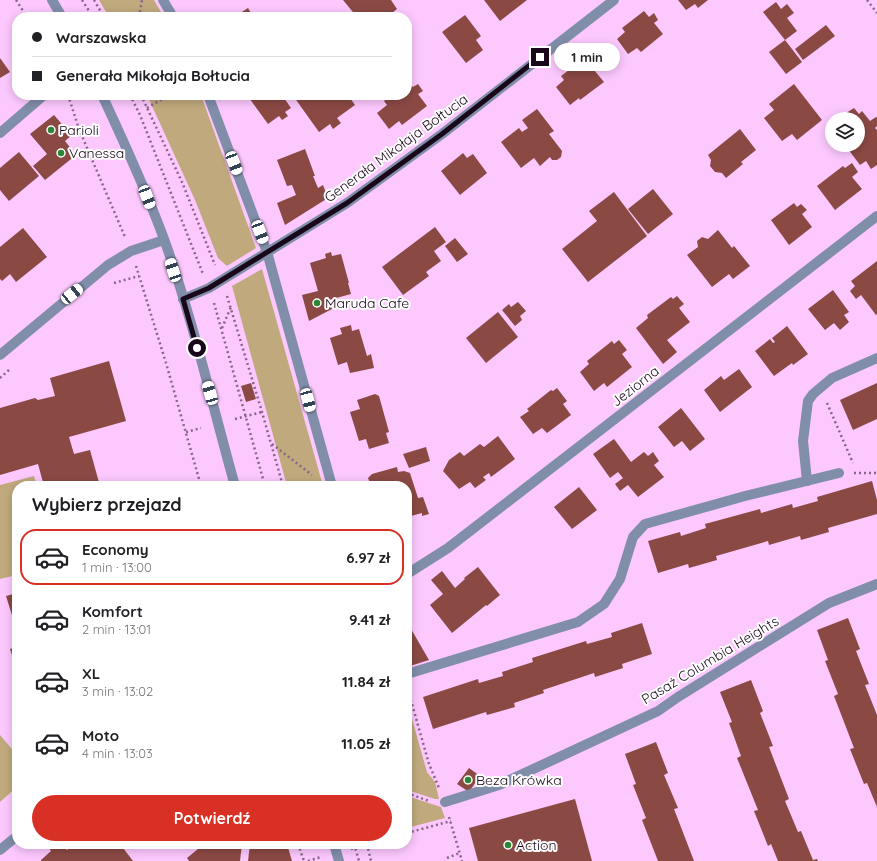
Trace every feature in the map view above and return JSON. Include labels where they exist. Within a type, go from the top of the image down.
[{"type":"street","points":[[163,0],[170,12]]},
{"type":"street","name":"Generała Mikołaja Bołtucia","points":[[183,299],[209,288],[347,203],[442,134],[614,0]]},
{"type":"street","points":[[55,1],[60,12]]},
{"type":"street","points":[[0,132],[38,100]]},
{"type":"street","points":[[104,100],[136,169],[164,240],[183,299],[234,481]]},
{"type":"street","points":[[210,100],[267,252],[331,481]]},
{"type":"street","name":"Jeziorna","points":[[412,571],[448,548],[877,216]]},
{"type":"street","points":[[0,355],[108,265],[131,251],[164,240]]},
{"type":"street","points":[[807,481],[803,441],[808,401],[813,394],[832,378],[877,358]]},
{"type":"street","points":[[412,672],[578,622],[604,604],[620,579],[633,537],[646,524],[745,496],[839,473]]},
{"type":"street","name":"Pasaż Columbia Heights","points":[[445,802],[499,785],[658,711],[678,697],[830,603],[877,584]]},
{"type":"street","points":[[0,850],[12,840]]},
{"type":"street","points":[[335,849],[339,861]]},
{"type":"path","points":[[16,0],[24,12]]},
{"type":"path","points":[[82,0],[90,12]]},
{"type":"path","points":[[94,0],[101,12]]},
{"type":"path","points":[[140,12],[142,0]]},
{"type":"path","points":[[867,0],[877,12]]},
{"type":"path","points":[[70,100],[79,129],[126,238]]},
{"type":"path","points":[[147,108],[161,100]]},
{"type":"path","points":[[135,264],[166,363],[200,481]]},
{"type":"path","points":[[222,328],[231,307]]},
{"type":"path","points":[[821,388],[857,473]]},
{"type":"path","points":[[235,419],[262,412]]},
{"type":"path","points":[[186,432],[201,428]]},
{"type":"path","points":[[271,444],[314,477]]},
{"type":"path","points":[[839,473],[877,472]]},
{"type":"path","points":[[412,703],[429,764],[445,802],[462,861]]},
{"type":"path","points":[[412,795],[434,802],[445,802]]},
{"type":"path","points":[[412,832],[451,821]]},
{"type":"path","points":[[300,849],[304,861]]},
{"type":"path","points":[[356,849],[359,861]]},
{"type":"path","points":[[368,849],[371,861]]},
{"type":"path","points":[[447,858],[460,853]]},
{"type":"shaded area","points":[[99,0],[154,0],[161,12],[106,12]]},
{"type":"shaded area","points":[[149,100],[203,100],[256,248],[227,266],[218,258],[195,200]]},
{"type":"shaded area","points":[[262,269],[322,481],[286,481],[232,286]]},
{"type":"shaded area","points":[[34,476],[36,481],[15,481]]},
{"type":"shaded area","points":[[12,482],[12,576],[0,579],[0,485]]},
{"type":"shaded area","points":[[412,719],[427,772],[435,782],[439,799],[412,792]]},
{"type":"shaded area","points":[[0,735],[12,749],[12,791],[0,802]]},
{"type":"shaded area","points":[[412,798],[441,807],[445,818],[412,827]]},
{"type":"building","points":[[343,0],[391,0],[397,9],[393,12],[353,12]]},
{"type":"building","points":[[484,0],[527,0],[500,21]]},
{"type":"building","points":[[678,0],[708,0],[698,8],[695,4],[686,10]]},
{"type":"building","points":[[776,2],[781,9],[787,4],[794,13],[787,18],[797,31],[785,40],[763,12]]},
{"type":"building","points":[[248,8],[250,12],[242,12]]},
{"type":"building","points":[[644,11],[649,17],[654,13],[658,20],[654,23],[663,34],[641,52],[637,48],[628,54],[617,39],[625,32],[622,28]]},
{"type":"building","points":[[465,15],[481,36],[476,40],[483,50],[466,63],[442,32]]},
{"type":"building","points":[[826,25],[835,36],[803,60],[795,49]]},
{"type":"building","points":[[785,40],[802,62],[786,74],[769,52]]},
{"type":"building","points":[[0,58],[10,72],[0,78]]},
{"type":"building","points":[[585,58],[589,63],[593,60],[598,67],[594,70],[604,82],[580,100],[579,98],[570,105],[556,87],[564,80],[561,76]]},
{"type":"building","points":[[418,84],[423,91],[418,94],[427,106],[402,125],[399,121],[389,129],[377,113],[387,105],[384,101],[412,100],[412,86],[413,87]]},
{"type":"building","points":[[794,84],[822,120],[797,140],[792,134],[782,141],[764,118],[774,110],[769,104]]},
{"type":"building","points":[[251,100],[285,100],[291,108],[285,112],[288,116],[282,120],[279,116],[268,124]]},
{"type":"building","points":[[296,100],[352,100],[355,105],[337,118],[341,123],[333,129],[330,124],[319,132]]},
{"type":"building","points":[[854,108],[857,112],[848,112]]},
{"type":"building","points":[[537,109],[554,131],[549,134],[562,151],[561,157],[557,160],[552,160],[550,157],[540,166],[534,158],[521,168],[501,142],[519,128],[522,132],[528,128],[522,120]]},
{"type":"building","points":[[54,115],[66,129],[64,130],[69,136],[72,135],[65,141],[76,155],[45,180],[33,166],[47,154],[30,134]]},
{"type":"building","points":[[865,115],[870,121],[876,117],[877,126],[875,128],[877,130],[877,165],[871,169],[866,161],[860,165],[850,152],[865,152]]},
{"type":"building","points":[[740,129],[756,150],[741,162],[743,164],[726,178],[722,173],[715,172],[710,166],[711,160],[708,155]]},
{"type":"building","points":[[305,149],[318,188],[323,185],[328,198],[285,225],[277,203],[296,195],[292,185],[287,186],[277,160]]},
{"type":"building","points":[[19,152],[39,176],[9,201],[0,190],[0,168]]},
{"type":"building","points":[[463,153],[467,158],[473,154],[487,173],[460,195],[441,171]]},
{"type":"building","points":[[852,163],[858,172],[852,177],[862,189],[835,210],[817,186],[843,166],[845,168]]},
{"type":"building","points":[[653,189],[673,214],[648,234],[628,209]]},
{"type":"building","points":[[614,192],[647,236],[588,282],[562,249],[597,221],[589,211]]},
{"type":"building","points":[[794,203],[797,207],[801,204],[807,210],[802,214],[812,227],[789,245],[771,220]]},
{"type":"building","points":[[435,227],[446,242],[434,251],[441,261],[426,272],[429,276],[403,295],[382,267]]},
{"type":"building","points":[[23,228],[47,257],[16,282],[10,274],[2,281],[0,279],[0,247]]},
{"type":"building","points":[[718,230],[732,248],[734,246],[750,266],[733,279],[729,274],[712,287],[687,255],[698,247],[697,241],[702,237],[708,239]]},
{"type":"building","points":[[455,238],[468,254],[457,262],[445,246]]},
{"type":"building","points":[[331,252],[332,256],[341,254],[351,294],[329,300],[332,309],[309,321],[302,295],[318,291],[310,263],[326,258],[325,254]]},
{"type":"building","points":[[877,261],[876,315],[861,295],[856,299],[850,291],[855,286],[851,281]]},
{"type":"building","points":[[833,290],[849,312],[844,315],[849,322],[840,330],[834,323],[825,330],[808,309]]},
{"type":"building","points":[[677,296],[684,304],[679,308],[690,322],[667,340],[677,352],[663,364],[636,328],[648,318],[647,315],[671,297],[673,299]]},
{"type":"building","points":[[518,302],[526,311],[520,316],[522,320],[515,326],[502,310],[509,304],[511,307]]},
{"type":"building","points":[[498,312],[518,337],[486,363],[466,338]]},
{"type":"building","points":[[351,325],[352,331],[359,329],[367,356],[371,354],[374,368],[350,373],[347,362],[338,365],[330,338],[342,334],[340,328]]},
{"type":"building","points":[[787,326],[808,354],[774,376],[755,351],[770,339],[773,343],[775,342],[772,338]]},
{"type":"building","points":[[619,340],[627,350],[622,354],[632,367],[607,387],[604,383],[594,391],[580,372],[589,364],[587,361],[612,341],[614,344]]},
{"type":"building","points":[[109,361],[126,421],[69,437],[74,454],[90,450],[99,481],[43,481],[38,464],[0,475],[0,408],[35,398],[38,400],[55,396],[50,378]]},
{"type":"building","points":[[739,369],[752,387],[720,412],[704,390],[721,376],[724,380]]},
{"type":"building","points":[[251,383],[256,399],[246,402],[241,386]]},
{"type":"building","points":[[877,383],[877,419],[853,430],[840,400]]},
{"type":"building","points":[[557,388],[567,401],[563,404],[571,415],[547,433],[542,428],[533,434],[520,417],[529,411],[527,409],[551,390],[553,391]]},
{"type":"building","points":[[375,394],[379,396],[389,432],[386,433],[389,443],[369,449],[366,439],[359,441],[350,412],[360,409],[357,400]]},
{"type":"building","points":[[681,408],[705,439],[690,451],[682,441],[674,447],[658,427]]},
{"type":"building","points":[[498,436],[515,459],[491,477],[489,473],[483,477],[486,480],[475,488],[470,482],[459,489],[443,471],[449,460],[460,452],[464,456],[480,444],[484,447]]},
{"type":"building","points":[[614,439],[631,462],[644,452],[648,456],[653,452],[659,461],[654,465],[664,477],[638,497],[628,485],[620,491],[615,484],[623,478],[618,472],[610,478],[593,454]]},
{"type":"building","points":[[426,447],[430,461],[409,468],[403,454]]},
{"type":"building","points":[[397,467],[398,472],[404,471],[410,473],[418,498],[423,497],[429,514],[422,516],[422,513],[412,516],[412,481],[369,481],[368,478],[372,474]]},
{"type":"building","points":[[872,481],[877,500],[877,514],[828,528],[829,532],[801,540],[800,536],[769,545],[768,541],[716,556],[717,560],[689,568],[688,564],[658,573],[648,541],[680,532],[681,536],[706,528],[705,524],[760,509],[761,513],[792,504],[793,508],[818,501],[817,497]]},
{"type":"building","points":[[579,487],[597,510],[572,529],[554,507]]},
{"type":"building","points":[[478,567],[500,595],[452,633],[430,605],[443,594],[431,580],[442,571],[455,588],[465,579],[464,578]]},
{"type":"building","points":[[12,594],[12,615],[6,596]]},
{"type":"building","points":[[848,618],[860,649],[856,651],[869,684],[865,685],[877,715],[877,807],[867,783],[864,784],[850,749],[854,748],[834,696],[838,694],[825,661],[828,660],[817,630]]},
{"type":"building","points":[[642,623],[652,654],[622,664],[623,668],[595,677],[594,673],[543,690],[544,693],[514,703],[515,707],[487,715],[486,712],[433,729],[423,697],[478,679],[479,683],[503,676],[502,672],[533,662],[532,658],[586,641],[587,644],[612,637],[611,633]]},
{"type":"building","points":[[412,631],[429,660],[412,665]]},
{"type":"building","points":[[751,680],[763,711],[760,713],[773,746],[769,747],[789,799],[785,801],[798,832],[801,831],[813,860],[817,859],[818,861],[778,861],[771,844],[768,846],[754,811],[758,810],[737,758],[741,756],[729,723],[732,722],[720,692]]},
{"type":"building","points":[[656,742],[668,773],[664,775],[678,808],[674,809],[694,861],[658,861],[642,820],[646,818],[633,785],[636,784],[625,754]]},
{"type":"building","points":[[469,768],[480,776],[469,792],[457,784]]},
{"type":"building","points":[[575,799],[592,861],[478,861],[469,828]]},
{"type":"building","points":[[50,849],[124,849],[133,861],[41,861],[51,851]]},
{"type":"building","points":[[198,849],[241,849],[240,861],[189,861],[187,858]]},
{"type":"building","points":[[249,849],[288,849],[292,861],[248,861]]},
{"type":"place","name":"Parioli","points":[[51,130]]},
{"type":"place","name":"Vanessa","points":[[61,153]]},
{"type":"place","name":"Maruda Cafe","points":[[317,303]]},
{"type":"place","name":"Beza Krówka","points":[[468,780]]},
{"type":"place","name":"Action","points":[[508,845]]},
{"type":"route","points":[[197,348],[183,299],[209,288],[347,203],[442,134],[540,57]]}]
